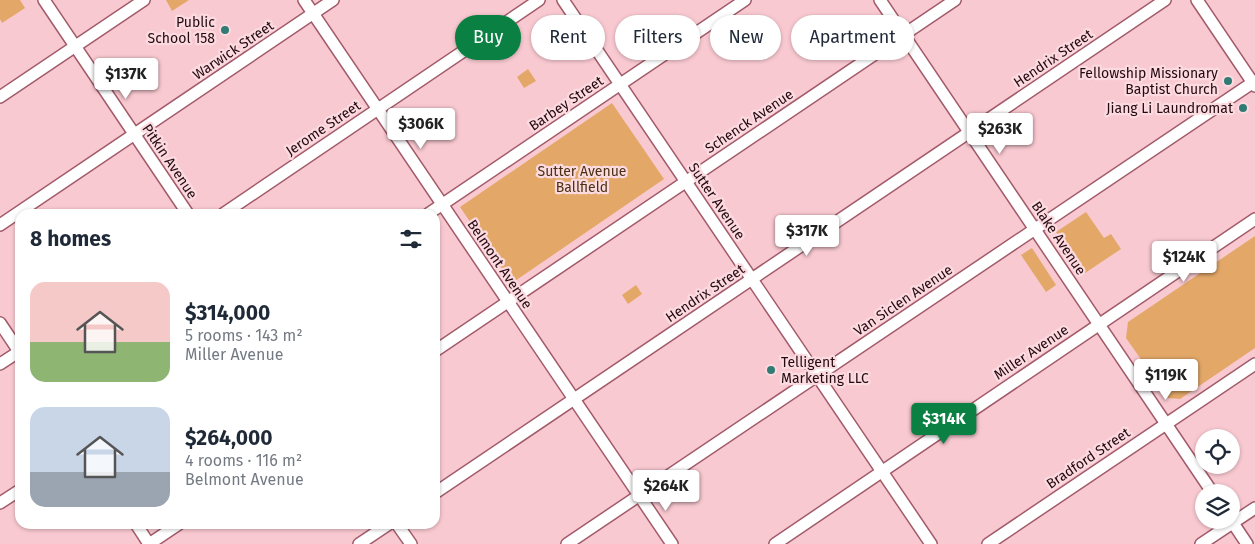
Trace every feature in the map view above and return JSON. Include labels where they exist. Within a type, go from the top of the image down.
[{"type":"street","name":"Pitkin Avenue","points":[[44,0],[185,209]]},
{"type":"street","points":[[0,97],[144,0]]},
{"type":"street","name":"Belmont Avenue","points":[[304,0],[672,544]]},
{"type":"street","name":"Warwick Street","points":[[24,209],[334,0]]},
{"type":"street","name":"Jerome Street","points":[[230,209],[539,0]]},
{"type":"street","name":"Sutter Avenue","points":[[563,0],[931,544]]},
{"type":"street","name":"Barbey Street","points":[[435,209],[745,0]]},
{"type":"street","name":"Blake Avenue","points":[[880,0],[890,15]]},
{"type":"street","name":"Schenck Avenue","points":[[914,28],[955,0]]},
{"type":"street","name":"Hendrix Street","points":[[440,490],[1165,0]]},
{"type":"street","points":[[1197,0],[1254,83]]},
{"type":"street","name":"Blake Avenue","points":[[914,51],[1206,484]]},
{"type":"street","name":"Schenck Avenue","points":[[440,348],[866,60]]},
{"type":"street","name":"Van Siclen Avenue","points":[[567,544],[1254,83]]},
{"type":"street","name":"Warwick Street","points":[[0,225],[15,215]]},
{"type":"street","name":"Miller Avenue","points":[[775,544],[1255,219]]},
{"type":"street","points":[[0,323],[15,345]]},
{"type":"street","points":[[0,364],[15,355]]},
{"type":"street","name":"Bradford Street","points":[[988,544],[1255,364]]},
{"type":"street","points":[[0,503],[15,493]]},
{"type":"street","points":[[1240,516],[1255,508]]},
{"type":"street","points":[[139,529],[149,544],[172,529]]},
{"type":"street","points":[[359,544],[382,529]]},
{"type":"street","points":[[400,529],[411,544]]},
{"type":"street","points":[[1201,544],[1221,529]]},
{"type":"street","points":[[1237,529],[1247,544]]},
{"type":"green space","points":[[0,0],[20,0],[25,8],[2,23],[0,19]]},
{"type":"green space","points":[[166,0],[189,0],[172,11]]},
{"type":"green space","points":[[528,69],[536,81],[524,88],[517,77]]},
{"type":"green space","name":"Sutter Avenue Ballfield","points":[[612,103],[664,179],[512,283],[460,207]]},
{"type":"green space","points":[[1086,212],[1104,238],[1111,234],[1121,249],[1085,273],[1056,232]]},
{"type":"green space","points":[[1255,236],[1255,348],[1180,399],[1168,398],[1126,338],[1128,322]]},
{"type":"green space","points":[[1032,248],[1056,285],[1046,292],[1021,255]]},
{"type":"green space","points":[[636,285],[642,294],[628,304],[622,295]]},
{"type":"place","name":"Public School 158","points":[[225,30]]},
{"type":"place","name":"Fellowship Missionary Baptist Church","points":[[1228,81]]},
{"type":"place","name":"Jiang Li Laundromat","points":[[1243,108]]},
{"type":"place","name":"Telligent Marketing LLC","points":[[771,370]]}]
